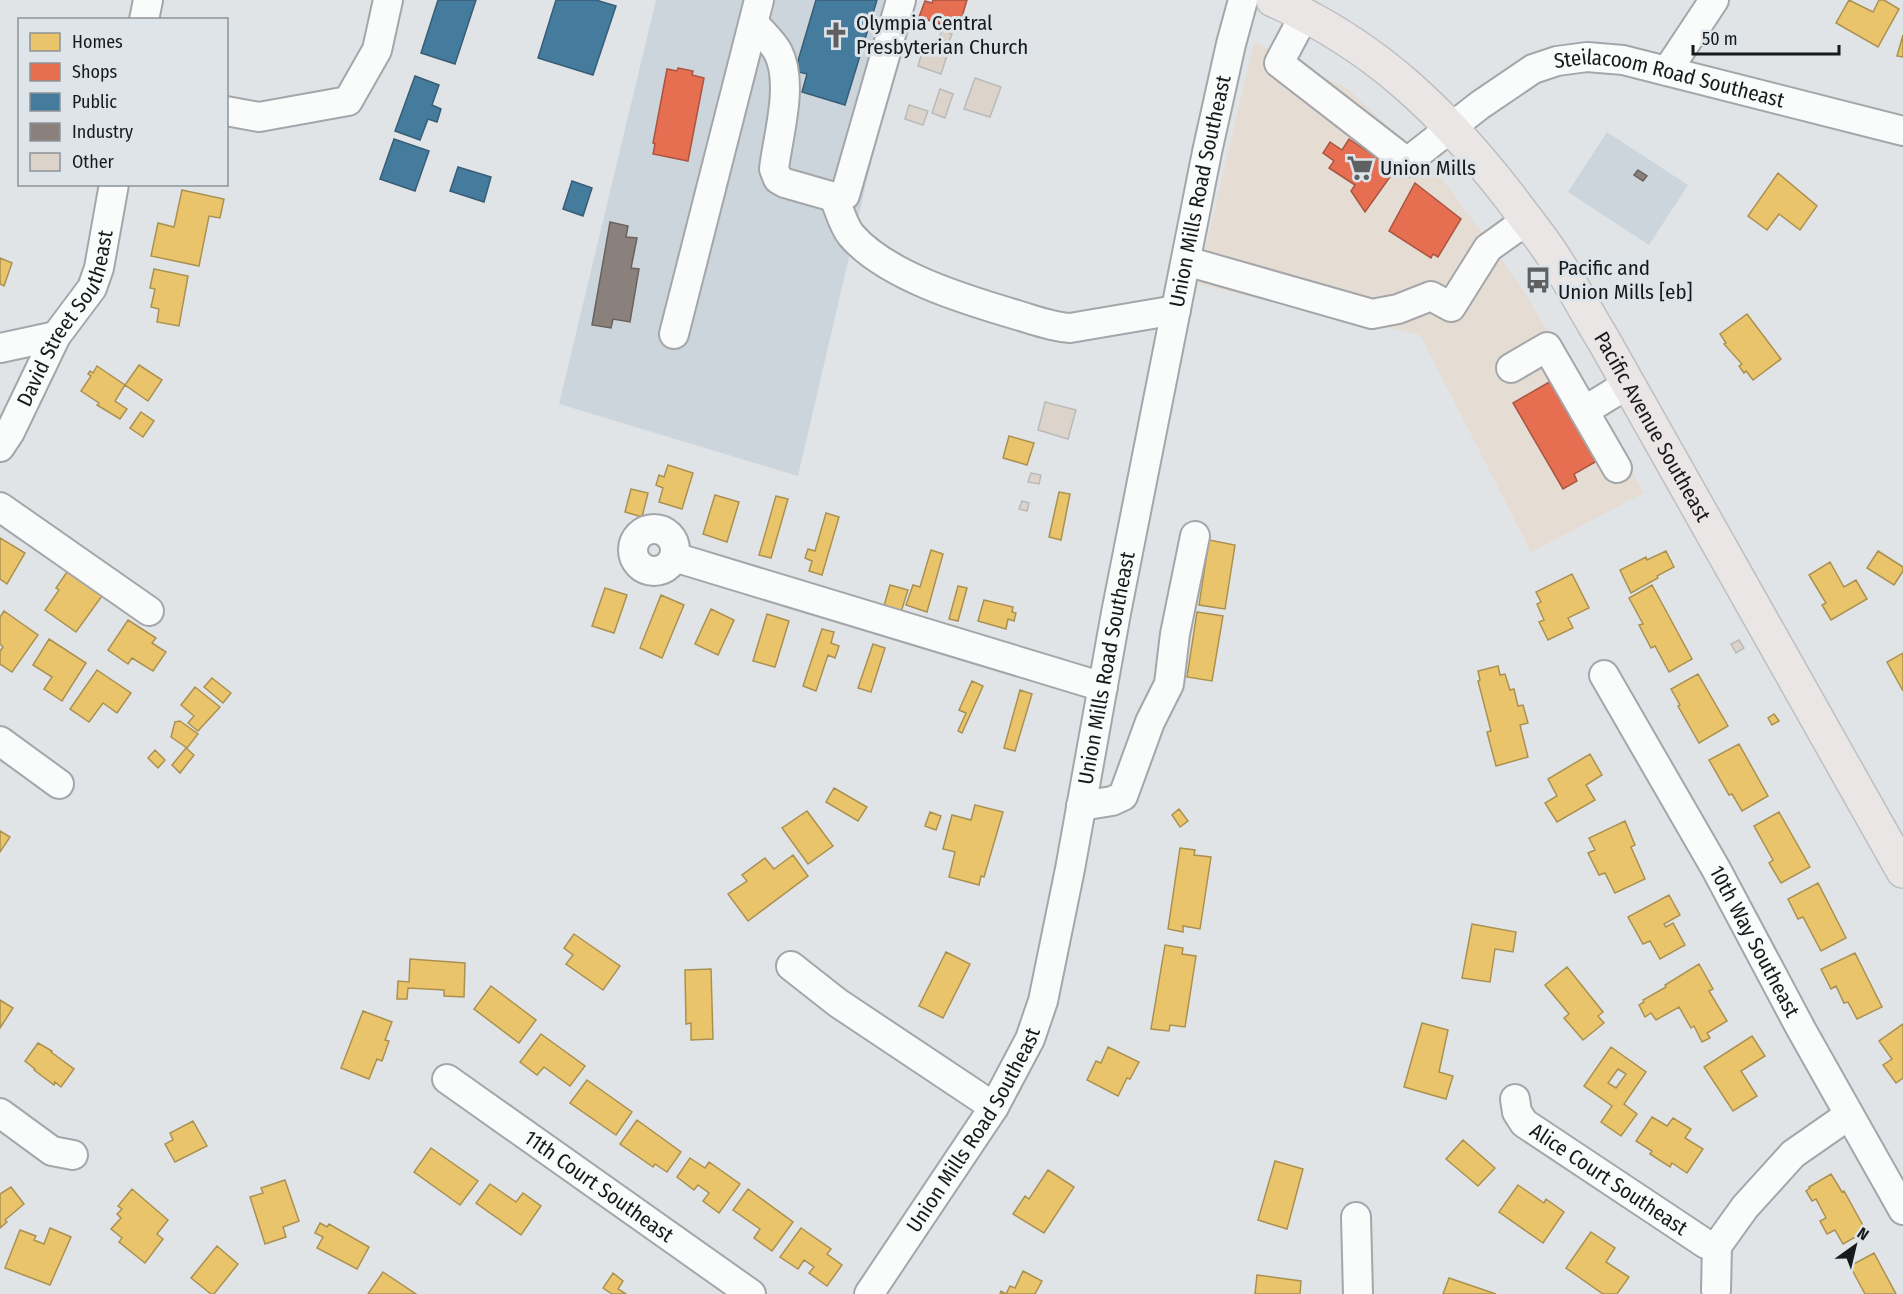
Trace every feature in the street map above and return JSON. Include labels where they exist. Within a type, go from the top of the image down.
[{"type":"main road","name":"Pacific Avenue Southeast","points":[[1273,0],[1305,14],[1364,51],[1403,80],[1452,128],[1489,171],[1557,261],[1903,871]]},
{"type":"street","points":[[144,18],[148,0]]},
{"type":"street","points":[[228,111],[259,117],[348,100],[377,50],[388,0]]},
{"type":"street","points":[[756,11],[776,50],[783,74],[784,99],[774,169],[776,174],[784,183],[834,197],[845,195],[848,189],[901,0]]},
{"type":"street","name":"Union Mills Road Southeast","points":[[869,1294],[994,1107],[1030,1040],[1042,1001],[1176,310],[1230,44],[1243,0]]},
{"type":"street","points":[[1667,71],[1714,0]]},
{"type":"street","points":[[674,334],[756,11]]},
{"type":"street","name":"Steilacoom Road Southeast","points":[[1305,14],[1280,63],[1407,162],[1508,84],[1533,69],[1557,61],[1587,57],[1623,60],[1903,131]]},
{"type":"street","name":"David Street Southeast","points":[[0,447],[10,432],[56,336],[92,288],[99,268],[114,186]]},
{"type":"street","points":[[834,197],[850,234],[866,249],[922,282],[997,309],[1058,327],[1070,328],[1176,310]]},
{"type":"street","points":[[1186,261],[1372,315],[1398,309],[1431,296],[1451,307],[1488,249],[1527,220]]},
{"type":"street","points":[[0,348],[56,336]]},
{"type":"street","points":[[1511,368],[1547,347],[1617,468]]},
{"type":"street","points":[[1584,411],[1628,384]]},
{"type":"street","points":[[0,507],[149,611]]},
{"type":"street","points":[[1081,806],[1112,801],[1123,796],[1150,723],[1169,684],[1175,634],[1195,536]]},
{"type":"street","points":[[674,557],[1103,687]]},
{"type":"street","name":"10th Way Southeast","points":[[1604,675],[1716,869],[1801,1029],[1903,1210]]},
{"type":"street","points":[[0,741],[59,784]]},
{"type":"street","points":[[791,966],[838,1003],[994,1107]]},
{"type":"street","name":"11th Court Southeast","points":[[447,1080],[751,1294]]},
{"type":"street","name":"Alice Court Southeast","points":[[1515,1099],[1517,1112],[1524,1124],[1706,1244],[1718,1246]]},
{"type":"street","points":[[0,1113],[52,1151],[74,1155]]},
{"type":"street","points":[[1716,1290],[1718,1246],[1745,1207],[1793,1154],[1849,1115]]},
{"type":"street","points":[[1356,1217],[1358,1294]]},
{"type":"shaded area","points":[[656,0],[909,0],[798,476],[559,404]]},
{"type":"shaded area","points":[[1254,42],[1348,89],[1438,173],[1520,285],[1644,493],[1531,552],[1420,335],[1197,284]]},
{"type":"shaded area","points":[[1607,132],[1688,185],[1649,245],[1568,192]]},
{"type":"building: Homes","points":[[1849,0],[1873,12],[1879,0],[1884,0],[1899,9],[1878,47],[1836,23]]},
{"type":"building: Homes","points":[[1903,35],[1903,57],[1897,56]]},
{"type":"building: Homes","points":[[1778,173],[1817,206],[1800,230],[1779,214],[1767,230],[1748,216]]},
{"type":"building: Homes","points":[[182,190],[224,199],[220,218],[209,216],[199,266],[151,256],[158,223],[174,227]]},
{"type":"building: Homes","points":[[0,258],[12,263],[4,286],[0,284]]},
{"type":"building: Homes","points":[[154,269],[188,276],[179,326],[157,322],[159,309],[151,307],[155,289],[150,288]]},
{"type":"building: Homes","points":[[1747,314],[1781,359],[1753,380],[1746,371],[1744,373],[1739,366],[1742,364],[1724,344],[1726,343],[1720,334]]},
{"type":"building: Homes","points":[[139,365],[162,380],[148,401],[125,385]]},
{"type":"building: Homes","points":[[97,366],[125,385],[115,401],[127,409],[120,419],[97,405],[99,403],[81,391],[91,376],[88,374],[90,371],[93,373]]},
{"type":"building: Homes","points":[[141,412],[154,421],[143,437],[130,428]]},
{"type":"building: Homes","points":[[1009,436],[1034,443],[1027,465],[1003,458]]},
{"type":"building: Homes","points":[[668,465],[693,473],[682,509],[659,502],[663,488],[656,485],[659,475],[664,477]]},
{"type":"building: Homes","points":[[631,489],[648,493],[642,517],[625,512]]},
{"type":"building: Homes","points":[[1059,492],[1070,494],[1061,540],[1049,537]]},
{"type":"building: Homes","points":[[715,495],[739,502],[727,542],[703,534]]},
{"type":"building: Homes","points":[[776,496],[788,499],[771,558],[759,555]]},
{"type":"building: Homes","points":[[826,513],[839,517],[822,575],[809,571],[812,561],[805,558],[808,549],[815,551]]},
{"type":"building: Homes","points":[[0,538],[25,553],[7,584],[0,579]]},
{"type":"building: Homes","points":[[1209,540],[1235,545],[1225,609],[1199,605]]},
{"type":"building: Homes","points":[[931,550],[943,554],[927,612],[906,605],[913,585],[920,587]]},
{"type":"building: Homes","points":[[1666,551],[1674,567],[1631,593],[1620,570],[1646,557],[1647,560]]},
{"type":"building: Homes","points":[[1878,551],[1903,567],[1894,585],[1867,568]]},
{"type":"building: Homes","points":[[1830,562],[1844,587],[1856,580],[1867,599],[1831,620],[1822,605],[1826,603],[1809,575]]},
{"type":"building: Homes","points":[[67,572],[102,596],[76,632],[45,610],[59,590],[56,588]]},
{"type":"building: Homes","points":[[1572,574],[1589,608],[1568,618],[1573,628],[1548,640],[1539,622],[1544,620],[1537,604],[1541,602],[1536,592]]},
{"type":"building: Homes","points":[[890,585],[908,590],[901,612],[884,606]]},
{"type":"building: Homes","points":[[1652,585],[1692,659],[1669,672],[1655,646],[1651,648],[1639,625],[1643,624],[1629,598]]},
{"type":"building: Homes","points":[[958,586],[967,588],[958,621],[949,619]]},
{"type":"building: Homes","points":[[605,588],[627,595],[614,633],[592,626]]},
{"type":"building: Homes","points":[[661,595],[684,605],[662,658],[640,648]]},
{"type":"building: Homes","points":[[984,600],[1013,607],[1012,612],[1016,613],[1014,621],[1008,619],[1006,629],[978,621]]},
{"type":"building: Homes","points":[[711,609],[734,620],[718,655],[695,644]]},
{"type":"building: Homes","points":[[4,611],[38,635],[12,672],[0,664],[0,651],[3,647],[0,644],[0,617]]},
{"type":"building: Homes","points":[[1197,612],[1223,616],[1212,681],[1187,677]]},
{"type":"building: Homes","points":[[767,614],[789,621],[775,667],[753,661]]},
{"type":"building: Homes","points":[[128,620],[156,638],[152,643],[166,652],[153,671],[132,658],[128,664],[108,650]]},
{"type":"building: Homes","points":[[822,629],[834,632],[831,643],[839,646],[835,658],[828,655],[816,691],[803,686]]},
{"type":"building: Homes","points":[[49,639],[86,663],[62,701],[44,689],[52,677],[33,665]]},
{"type":"building: Homes","points":[[873,644],[885,648],[871,692],[858,688]]},
{"type":"building: Homes","points":[[1903,653],[1903,691],[1887,662]]},
{"type":"building: Homes","points":[[1498,666],[1500,675],[1505,674],[1510,690],[1514,689],[1518,706],[1523,705],[1528,723],[1520,725],[1528,757],[1496,766],[1487,732],[1491,731],[1478,681],[1480,680],[1478,671]]},
{"type":"building: Homes","points":[[97,670],[131,693],[117,713],[103,703],[89,722],[70,709]]},
{"type":"building: Homes","points":[[1698,674],[1728,726],[1699,743],[1671,689]]},
{"type":"building: Homes","points":[[212,678],[231,693],[223,703],[204,687]]},
{"type":"building: Homes","points":[[972,681],[983,686],[962,733],[958,731],[966,713],[959,710]]},
{"type":"building: Homes","points":[[195,687],[220,707],[198,731],[188,723],[194,716],[181,705]]},
{"type":"building: Homes","points":[[1020,690],[1032,694],[1015,751],[1004,748]]},
{"type":"building: Homes","points":[[1774,714],[1779,721],[1772,725],[1768,718]]},
{"type":"building: Homes","points":[[180,721],[198,734],[187,748],[171,737],[175,722]]},
{"type":"building: Homes","points":[[1739,744],[1768,796],[1742,811],[1732,794],[1729,795],[1709,760]]},
{"type":"building: Homes","points":[[186,748],[194,755],[180,773],[172,765]]},
{"type":"building: Homes","points":[[155,750],[165,760],[158,768],[148,758]]},
{"type":"building: Homes","points":[[1590,754],[1602,775],[1586,785],[1595,800],[1557,822],[1545,803],[1557,796],[1548,779]]},
{"type":"building: Homes","points":[[834,788],[867,807],[858,821],[826,802]]},
{"type":"building: Homes","points":[[975,805],[1003,812],[984,877],[981,876],[979,885],[949,877],[955,852],[943,849],[952,815],[971,820]]},
{"type":"building: Homes","points":[[1179,809],[1188,821],[1180,827],[1172,815]]},
{"type":"building: Homes","points":[[807,811],[833,846],[808,864],[782,828]]},
{"type":"building: Homes","points":[[930,812],[941,816],[936,830],[925,826]]},
{"type":"building: Homes","points":[[1779,812],[1810,867],[1781,883],[1769,863],[1773,860],[1754,826]]},
{"type":"building: Homes","points":[[1625,821],[1635,845],[1631,847],[1645,879],[1615,893],[1605,873],[1599,875],[1588,853],[1595,850],[1589,838]]},
{"type":"building: Homes","points":[[0,831],[10,837],[0,852]]},
{"type":"building: Homes","points":[[1180,848],[1195,850],[1194,855],[1211,857],[1200,929],[1183,926],[1183,932],[1168,929]]},
{"type":"building: Homes","points":[[793,855],[808,876],[748,921],[728,894],[747,881],[742,875],[765,858],[774,869]]},
{"type":"building: Homes","points":[[1818,883],[1846,938],[1821,951],[1803,917],[1798,919],[1788,899]]},
{"type":"building: Homes","points":[[1669,895],[1680,915],[1664,924],[1666,927],[1673,923],[1685,945],[1660,959],[1650,941],[1643,944],[1628,917]]},
{"type":"building: Homes","points":[[1472,924],[1516,932],[1513,952],[1495,949],[1490,982],[1462,978]]},
{"type":"building: Homes","points":[[574,934],[620,966],[603,990],[566,964],[573,955],[564,948]]},
{"type":"building: Homes","points":[[1165,945],[1183,948],[1182,954],[1196,956],[1185,1027],[1170,1025],[1169,1031],[1151,1029]]},
{"type":"building: Homes","points":[[946,952],[970,964],[943,1018],[919,1006]]},
{"type":"building: Homes","points":[[1855,953],[1882,1007],[1857,1019],[1848,1002],[1844,1003],[1836,986],[1831,989],[1821,969]]},
{"type":"building: Homes","points":[[410,959],[465,963],[464,997],[444,996],[444,990],[408,988],[407,999],[397,999],[398,981],[409,982]]},
{"type":"building: Homes","points":[[1699,964],[1713,989],[1709,991],[1727,1021],[1707,1033],[1710,1038],[1702,1042],[1694,1026],[1691,1028],[1679,1007],[1656,1020],[1651,1013],[1645,1017],[1639,1005],[1644,1002],[1643,1000]]},
{"type":"building: Homes","points":[[1567,967],[1603,1012],[1598,1016],[1604,1023],[1583,1040],[1564,1018],[1569,1014],[1545,985]]},
{"type":"building: Homes","points":[[711,969],[713,1039],[691,1040],[691,1023],[686,1024],[685,970]]},
{"type":"building: Homes","points":[[491,986],[536,1020],[519,1043],[474,1009]]},
{"type":"building: Homes","points":[[0,1000],[13,1008],[0,1028]]},
{"type":"building: Homes","points":[[363,1011],[392,1022],[385,1040],[389,1041],[382,1061],[377,1059],[369,1079],[341,1068]]},
{"type":"building: Homes","points":[[1422,1023],[1448,1030],[1439,1072],[1453,1076],[1446,1099],[1404,1087]]},
{"type":"building: Homes","points":[[1903,1024],[1903,1078],[1896,1083],[1883,1065],[1892,1059],[1879,1041]]},
{"type":"building: Homes","points":[[541,1034],[585,1066],[570,1086],[544,1067],[537,1075],[520,1062]]},
{"type":"building: Homes","points":[[1752,1036],[1765,1056],[1741,1071],[1757,1096],[1733,1111],[1704,1067]]},
{"type":"building: Homes","points":[[38,1043],[74,1069],[61,1087],[55,1082],[54,1085],[25,1061]]},
{"type":"building: Homes","points":[[1108,1047],[1139,1062],[1130,1079],[1127,1078],[1118,1096],[1087,1080],[1096,1061],[1101,1063]]},
{"type":"building: Homes","points":[[1611,1047],[1646,1072],[1624,1104],[1637,1114],[1621,1136],[1601,1122],[1612,1106],[1584,1086]],"holes":[[[1618,1069],[1626,1074],[1616,1088],[1608,1083]]]},
{"type":"building: Homes","points":[[587,1080],[632,1112],[616,1135],[570,1103]]},
{"type":"building: Homes","points":[[1652,1117],[1667,1126],[1673,1118],[1691,1129],[1685,1138],[1703,1149],[1687,1173],[1672,1163],[1670,1167],[1650,1154],[1652,1151],[1636,1141]]},
{"type":"building: Homes","points":[[637,1120],[681,1152],[667,1172],[655,1164],[653,1167],[620,1144]]},
{"type":"building: Homes","points":[[193,1121],[207,1146],[175,1162],[165,1144],[173,1140],[170,1133]]},
{"type":"building: Homes","points":[[1463,1140],[1495,1168],[1478,1186],[1446,1159]]},
{"type":"building: Homes","points":[[431,1148],[478,1181],[460,1205],[414,1172]]},
{"type":"building: Homes","points":[[690,1158],[705,1168],[709,1162],[740,1184],[719,1213],[703,1201],[709,1193],[698,1185],[694,1190],[677,1177]]},
{"type":"building: Homes","points":[[1275,1161],[1303,1169],[1287,1229],[1258,1220]]},
{"type":"building: Homes","points":[[1048,1170],[1074,1187],[1044,1233],[1013,1214],[1025,1196],[1029,1199]]},
{"type":"building: Homes","points":[[1831,1174],[1842,1192],[1844,1191],[1866,1231],[1843,1244],[1835,1230],[1827,1234],[1820,1221],[1826,1218],[1816,1199],[1812,1201],[1806,1191]]},
{"type":"building: Homes","points":[[285,1180],[299,1221],[283,1227],[286,1237],[265,1244],[250,1197],[263,1193],[261,1188]]},
{"type":"building: Homes","points":[[490,1184],[516,1202],[523,1193],[541,1206],[521,1235],[476,1203]]},
{"type":"building: Homes","points":[[1518,1185],[1544,1203],[1546,1199],[1564,1212],[1543,1243],[1499,1212]]},
{"type":"building: Homes","points":[[11,1187],[24,1204],[5,1220],[7,1222],[0,1228],[0,1194]]},
{"type":"building: Homes","points":[[132,1189],[168,1220],[157,1234],[163,1239],[145,1263],[119,1242],[122,1238],[111,1229],[121,1218],[117,1214],[122,1209],[118,1206]]},
{"type":"building: Homes","points":[[748,1189],[793,1222],[772,1251],[754,1238],[760,1229],[733,1210]]},
{"type":"building: Homes","points":[[320,1223],[327,1227],[329,1224],[369,1247],[357,1269],[317,1248],[323,1237],[315,1233]]},
{"type":"building: Homes","points":[[50,1228],[71,1237],[50,1285],[5,1268],[20,1230],[36,1236],[34,1240],[44,1244]]},
{"type":"building: Homes","points":[[801,1228],[831,1249],[827,1254],[842,1265],[827,1286],[809,1273],[814,1267],[804,1260],[798,1269],[780,1257]]},
{"type":"building: Homes","points":[[1591,1232],[1615,1248],[1606,1262],[1629,1277],[1617,1294],[1603,1294],[1566,1268]]},
{"type":"building: Homes","points":[[217,1246],[238,1264],[214,1294],[211,1294],[191,1278]]},
{"type":"building: Homes","points":[[1874,1253],[1896,1294],[1865,1294],[1850,1266]]},
{"type":"building: Homes","points":[[1023,1271],[1042,1281],[1035,1294],[1006,1294],[1010,1286],[1015,1288]]},
{"type":"building: Homes","points":[[383,1272],[416,1294],[368,1294]]},
{"type":"building: Homes","points":[[613,1273],[623,1281],[618,1289],[626,1294],[612,1294],[603,1288]]},
{"type":"building: Homes","points":[[1257,1275],[1301,1281],[1300,1294],[1255,1294]]},
{"type":"building: Homes","points":[[1449,1278],[1496,1294],[1443,1294]]},
{"type":"building: Shops","points":[[933,0],[967,0],[961,20],[964,21],[961,31],[919,17],[925,1],[932,3]]},
{"type":"building: Shops","points":[[678,68],[693,71],[692,75],[704,78],[688,161],[653,154],[667,69],[677,71]]},
{"type":"building: Shops","points":[[1349,139],[1395,170],[1365,212],[1351,191],[1355,185],[1329,168],[1334,161],[1323,153],[1330,142],[1342,150]]},
{"type":"building: Shops","points":[[1415,183],[1461,219],[1438,257],[1433,254],[1431,258],[1389,231]]},
{"type":"building: Shops","points":[[1551,381],[1597,461],[1574,474],[1577,481],[1563,489],[1513,403]]},
{"type":"building: Public","points":[[438,0],[476,0],[455,64],[421,53]]},
{"type":"building: Public","points":[[556,0],[596,0],[616,6],[593,75],[538,58]]},
{"type":"building: Public","name":"Olympia Central Presbyterian Church","points":[[816,0],[877,0],[845,105],[802,92],[807,74],[795,71]]},
{"type":"building: Public","points":[[415,76],[439,85],[432,105],[441,109],[437,122],[428,119],[420,140],[395,131]]},
{"type":"building: Public","points":[[394,139],[429,151],[415,191],[380,179]]},
{"type":"building: Public","points":[[458,167],[491,177],[484,202],[450,191]]},
{"type":"building: Public","points":[[572,181],[592,188],[583,216],[563,209]]},
{"type":"building: Industry","points":[[1638,170],[1647,176],[1643,181],[1634,175]]},
{"type":"building: Industry","points":[[610,222],[628,226],[626,237],[637,238],[631,268],[639,269],[630,322],[613,319],[611,328],[592,325]]},
{"type":"building: Other","points":[[942,30],[952,34],[949,42],[939,39]]},
{"type":"building: Other","points":[[925,42],[949,49],[941,74],[918,66]]},
{"type":"building: Other","points":[[975,78],[1001,87],[990,117],[964,109]]},
{"type":"building: Other","points":[[940,89],[953,94],[945,118],[932,113]]},
{"type":"building: Other","points":[[909,105],[928,111],[923,125],[905,119]]},
{"type":"building: Other","points":[[1045,402],[1076,410],[1068,439],[1038,430]]},
{"type":"building: Other","points":[[1031,473],[1041,475],[1039,484],[1028,482]]},
{"type":"building: Other","points":[[1022,501],[1029,503],[1027,511],[1019,509]]},
{"type":"building: Other","points":[[1739,640],[1744,648],[1736,653],[1731,644]]},
{"type":"place","name":"Olympia Central Presbyterian Church","points":[[836,35]]},
{"type":"place","name":"Union Mills","points":[[1360,168]]},
{"type":"place","name":"Pacific and Union Mills [eb]","points":[[1538,280]]}]
